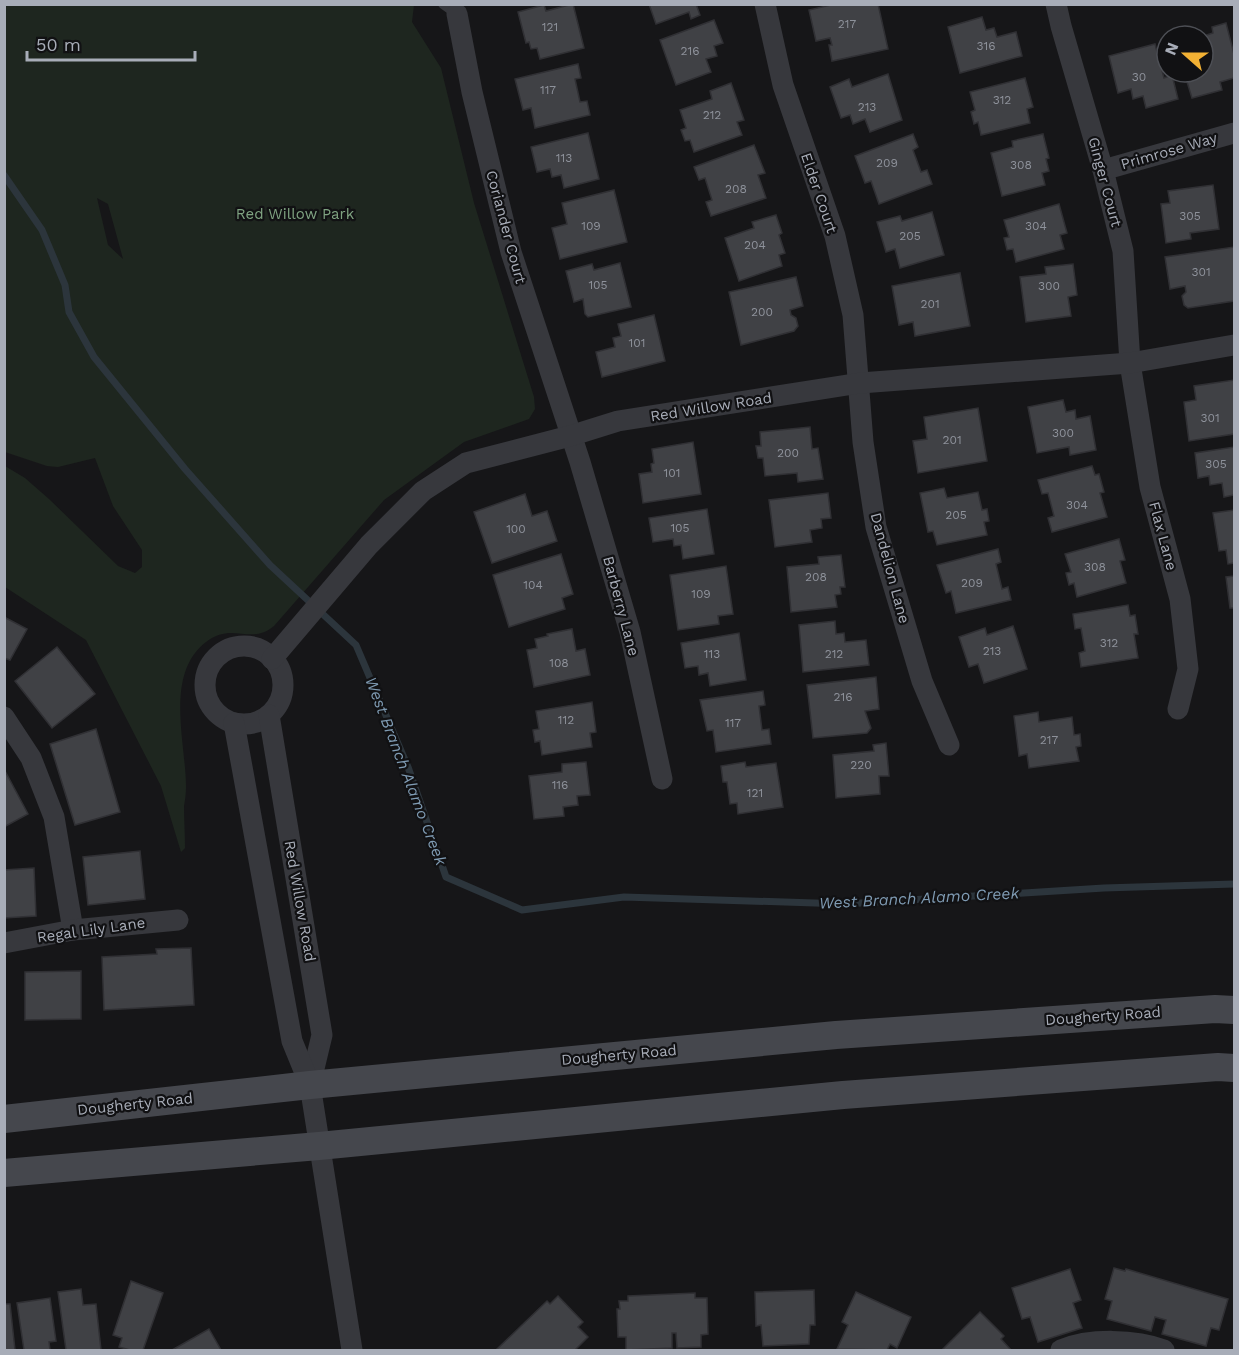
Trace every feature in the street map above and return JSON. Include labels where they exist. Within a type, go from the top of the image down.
[{"type":"main road","name":"Dougherty Road","points":[[4,1119],[310,1085],[836,1035],[1215,1009],[1234,1010]]},
{"type":"main road","points":[[4,1173],[319,1146],[843,1095],[1218,1067],[1234,1068]]},
{"type":"street","name":"Elder Court","points":[[765,4],[783,85],[835,236],[853,315],[860,384]]},
{"type":"street","name":"Ginger Court","points":[[1056,4],[1060,26],[1103,170],[1123,251],[1130,363]]},
{"type":"street","name":"Coriander Court","points":[[450,9],[511,252],[570,436]]},
{"type":"street","name":"Primrose Way","points":[[1103,170],[1234,132]]},
{"type":"street","name":"Red Willow Road","points":[[272,659],[369,545],[423,491],[466,463],[618,421],[860,384],[1130,363],[1234,345]]},
{"type":"street","name":"Flax Lane","points":[[1130,363],[1150,487],[1180,599],[1188,669],[1178,709]]},
{"type":"street","name":"Dandelion Lane","points":[[860,384],[863,442],[876,527],[922,681],[948,745]]},
{"type":"street","name":"Barberry Lane","points":[[570,436],[580,462],[630,632],[662,779]]},
{"type":"street","points":[[235,647],[255,648],[272,659],[278,667],[283,688],[276,708],[269,715],[252,723],[234,723],[223,719],[214,711],[207,701],[205,678],[216,657],[225,650],[235,647]]},
{"type":"street","name":"Red Willow Road","points":[[269,715],[322,1035],[310,1085]]},
{"type":"street","points":[[4,717],[31,758],[54,817],[73,930]]},
{"type":"street","name":"Red Willow Road","points":[[234,723],[292,1041],[310,1085],[352,1350]]},
{"type":"street","name":"Regal Lily Lane","points":[[4,944],[73,930],[178,920]]},
{"type":"street","points":[[1061,1350],[1116,1341],[1155,1346],[1164,1350]]},
{"type":"green space","name":"Red Willow Park","points":[[5,4],[414,5],[412,22],[441,68],[474,203],[534,397],[535,409],[529,419],[464,442],[384,500],[274,626],[257,634],[225,633],[216,636],[206,642],[193,656],[185,672],[181,690],[181,730],[186,787],[185,848],[181,852],[161,786],[86,640],[5,587],[5,466],[25,478],[49,499],[118,566],[135,573],[142,567],[142,550],[113,506],[95,458],[58,467],[47,466],[5,452]],"holes":[[[97,198],[108,204],[123,259],[108,245]]]},
{"type":"building","points":[[573,4],[584,48],[540,59],[537,48],[531,49],[529,42],[526,43],[518,12],[544,5],[546,11]]},
{"type":"building","points":[[649,4],[696,4],[700,15],[691,19],[689,12],[656,24]]},
{"type":"building","points":[[835,4],[878,4],[888,49],[832,61],[830,38],[816,41],[809,10]]},
{"type":"building","points":[[982,17],[986,30],[994,28],[997,37],[1016,32],[1022,56],[960,73],[948,27]]},
{"type":"building","points":[[714,20],[723,43],[714,46],[717,56],[706,59],[711,72],[676,85],[660,40]]},
{"type":"building","points":[[1226,23],[1234,54],[1234,78],[1220,82],[1222,90],[1192,98],[1188,84],[1215,84],[1215,26]]},
{"type":"building","points":[[1155,44],[1155,84],[1174,84],[1178,99],[1146,108],[1143,96],[1133,99],[1131,89],[1118,93],[1109,56]]},
{"type":"building","points":[[578,64],[581,78],[575,79],[580,102],[587,101],[590,115],[535,128],[531,108],[523,110],[515,79]]},
{"type":"building","points":[[888,74],[902,120],[870,132],[865,119],[853,124],[850,115],[841,118],[830,87],[849,79],[852,87]]},
{"type":"building","points":[[1025,78],[1033,107],[1027,109],[1030,123],[981,135],[978,122],[974,124],[971,112],[975,110],[970,92]]},
{"type":"building","points":[[731,83],[744,120],[737,122],[742,135],[694,152],[690,140],[685,141],[681,130],[686,128],[680,110],[712,99],[710,91]]},
{"type":"building","points":[[588,133],[599,179],[564,188],[561,175],[552,177],[550,169],[537,172],[531,147]]},
{"type":"building","points":[[913,134],[918,147],[913,150],[921,172],[927,170],[932,184],[879,204],[871,181],[865,183],[855,156]]},
{"type":"building","points":[[1043,134],[1049,158],[1046,159],[1049,171],[1042,173],[1045,185],[1002,196],[991,153],[1013,147],[1012,141]]},
{"type":"building","points":[[754,145],[765,173],[758,175],[766,198],[711,216],[706,202],[712,200],[705,178],[699,180],[694,167]]},
{"type":"building","points":[[1213,185],[1219,229],[1190,233],[1191,239],[1166,243],[1161,204],[1170,203],[1168,191]]},
{"type":"building","points":[[614,190],[627,242],[560,259],[552,228],[567,224],[562,203]]},
{"type":"building","points":[[1059,204],[1067,233],[1060,235],[1064,249],[1016,262],[1013,249],[1007,250],[1004,238],[1009,237],[1004,220]]},
{"type":"building","points":[[932,212],[944,255],[900,268],[895,249],[886,252],[877,222],[900,216],[902,221]]},
{"type":"building","points":[[776,215],[785,253],[779,255],[782,266],[739,281],[725,238],[754,228],[752,222]]},
{"type":"building","points":[[1234,247],[1234,301],[1188,308],[1184,305],[1182,296],[1186,292],[1185,286],[1170,289],[1165,257]]},
{"type":"building","points":[[620,263],[631,307],[588,317],[585,314],[583,299],[574,302],[566,271],[592,264],[594,270]]},
{"type":"building","points":[[1073,264],[1077,295],[1068,297],[1071,316],[1026,322],[1020,277],[1046,274],[1045,267]]},
{"type":"building","points":[[960,273],[970,326],[915,336],[913,322],[899,325],[892,286]]},
{"type":"building","points":[[796,277],[803,306],[790,310],[798,326],[794,331],[741,345],[729,292]]},
{"type":"building","points":[[654,315],[665,361],[602,377],[596,352],[615,347],[613,338],[621,336],[618,324]]},
{"type":"building","points":[[1234,380],[1234,434],[1189,441],[1184,402],[1196,400],[1194,386]]},
{"type":"building","points":[[1063,400],[1066,412],[1075,410],[1076,419],[1090,416],[1096,450],[1070,455],[1069,447],[1037,453],[1028,407]]},
{"type":"building","points":[[978,408],[987,461],[918,473],[913,441],[927,439],[924,417]]},
{"type":"building","points":[[810,427],[812,449],[818,448],[823,479],[798,482],[797,473],[765,476],[763,458],[758,458],[756,446],[761,446],[760,432]]},
{"type":"building","points":[[693,442],[701,494],[643,503],[639,474],[652,472],[651,464],[654,463],[652,449]]},
{"type":"building","points":[[1234,447],[1234,495],[1224,497],[1222,483],[1210,485],[1209,476],[1198,478],[1195,453]]},
{"type":"building","points":[[1092,466],[1095,475],[1099,474],[1104,492],[1100,493],[1107,517],[1052,532],[1048,518],[1054,516],[1048,493],[1042,494],[1038,480]]},
{"type":"building","points":[[944,488],[947,498],[978,492],[982,510],[987,509],[989,521],[984,522],[987,535],[937,545],[933,531],[928,532],[920,493]]},
{"type":"building","points":[[828,493],[831,518],[821,519],[822,528],[810,530],[812,542],[775,547],[769,500]]},
{"type":"building","points":[[525,494],[532,516],[547,511],[557,541],[492,563],[474,512]]},
{"type":"building","points":[[707,509],[714,554],[683,559],[681,545],[674,546],[673,539],[653,542],[649,518]]},
{"type":"building","points":[[1234,510],[1234,563],[1228,564],[1226,550],[1219,551],[1213,513]]},
{"type":"building","points":[[1119,539],[1125,560],[1120,561],[1126,583],[1077,597],[1074,583],[1069,585],[1066,573],[1071,572],[1065,554]]},
{"type":"building","points":[[998,549],[1001,562],[996,564],[1002,589],[1008,587],[1011,600],[956,613],[951,591],[946,593],[937,565]]},
{"type":"building","points":[[561,554],[573,594],[562,598],[565,609],[509,627],[493,575]]},
{"type":"building","points":[[841,555],[845,587],[840,587],[841,594],[835,595],[837,607],[791,612],[787,567],[819,564],[818,557]]},
{"type":"building","points":[[726,566],[733,614],[718,616],[719,624],[678,630],[670,575]]},
{"type":"building","points":[[1234,576],[1234,608],[1230,608],[1226,577]]},
{"type":"building","points":[[1128,605],[1130,616],[1135,615],[1138,634],[1134,634],[1138,658],[1081,667],[1079,653],[1085,651],[1081,628],[1075,629],[1073,614]]},
{"type":"building","points":[[4,617],[27,629],[10,660],[4,658]]},
{"type":"building","points":[[835,621],[836,634],[844,633],[845,642],[866,640],[869,665],[803,672],[799,625]]},
{"type":"building","points":[[1013,626],[1027,669],[984,683],[978,664],[969,667],[959,637],[985,628],[987,635]]},
{"type":"building","points":[[572,629],[576,651],[585,649],[590,675],[534,687],[527,650],[537,648],[535,639]]},
{"type":"building","points":[[739,633],[746,680],[710,686],[708,673],[699,675],[698,666],[685,668],[681,643]]},
{"type":"building","points":[[57,647],[95,694],[52,728],[15,681]]},
{"type":"building","points":[[876,677],[879,709],[865,711],[871,728],[867,733],[813,738],[807,685]]},
{"type":"building","points":[[763,691],[765,705],[759,706],[762,730],[769,729],[771,744],[716,752],[713,730],[707,731],[700,700]]},
{"type":"building","points":[[592,702],[596,732],[590,733],[592,747],[542,755],[540,741],[535,742],[533,730],[539,729],[536,711]]},
{"type":"building","points":[[1038,712],[1039,722],[1072,717],[1074,735],[1080,734],[1081,746],[1076,747],[1079,761],[1029,768],[1027,754],[1019,756],[1014,716]]},
{"type":"building","points":[[96,729],[120,812],[75,825],[50,744]]},
{"type":"building","points":[[886,743],[889,776],[879,776],[880,794],[836,798],[833,755],[874,751],[873,745]]},
{"type":"building","points":[[586,762],[590,795],[577,796],[578,805],[563,807],[564,816],[534,819],[529,776],[562,772],[562,764]]},
{"type":"building","points":[[745,762],[746,767],[776,763],[783,807],[738,814],[737,803],[730,804],[727,782],[723,782],[721,766]]},
{"type":"building","points":[[4,769],[28,814],[4,827]]},
{"type":"building","points":[[140,851],[145,899],[88,905],[83,857]]},
{"type":"building","points":[[34,868],[36,916],[4,918],[4,870]]},
{"type":"building","points":[[191,948],[194,1005],[104,1010],[102,957],[157,954],[156,949]]},
{"type":"building","points":[[81,971],[81,1019],[25,1020],[25,972]]},
{"type":"building","points":[[1114,1268],[1125,1271],[1126,1269],[1228,1299],[1219,1330],[1211,1328],[1206,1346],[1162,1334],[1166,1320],[1155,1317],[1151,1331],[1107,1319],[1112,1301],[1105,1299]]},
{"type":"building","points":[[1070,1269],[1081,1300],[1073,1303],[1082,1328],[1038,1342],[1030,1317],[1022,1319],[1012,1288]]},
{"type":"building","points":[[131,1281],[163,1293],[143,1350],[119,1347],[122,1338],[113,1335]]},
{"type":"building","points":[[81,1289],[83,1305],[96,1304],[101,1350],[66,1350],[58,1292]]},
{"type":"building","points":[[814,1290],[815,1325],[810,1325],[809,1344],[763,1346],[761,1325],[756,1326],[755,1292]]},
{"type":"building","points":[[856,1292],[911,1317],[897,1348],[890,1344],[887,1350],[837,1349],[848,1325],[842,1322]]},
{"type":"building","points":[[695,1293],[695,1298],[707,1298],[708,1334],[701,1335],[701,1347],[677,1348],[676,1333],[672,1333],[672,1348],[626,1350],[626,1337],[618,1337],[619,1301],[628,1301],[628,1296]]},
{"type":"building","points":[[558,1296],[583,1322],[578,1327],[588,1337],[575,1350],[496,1350],[547,1301],[550,1304]]},
{"type":"building","points":[[50,1298],[56,1341],[49,1342],[50,1350],[24,1350],[17,1303]]},
{"type":"building","points":[[4,1304],[10,1304],[15,1350],[4,1350]]},
{"type":"building","points":[[980,1312],[1004,1336],[1001,1339],[1011,1350],[942,1350]]},
{"type":"building","points":[[209,1329],[221,1350],[172,1350]]},
{"type":"waterway","name":"West Branch Alamo Creek","points":[[4,175],[42,230],[65,285],[69,312],[94,357],[185,469],[270,565],[356,645],[408,767],[446,877],[522,910],[624,897],[845,904],[1104,888],[1234,884]]}]
